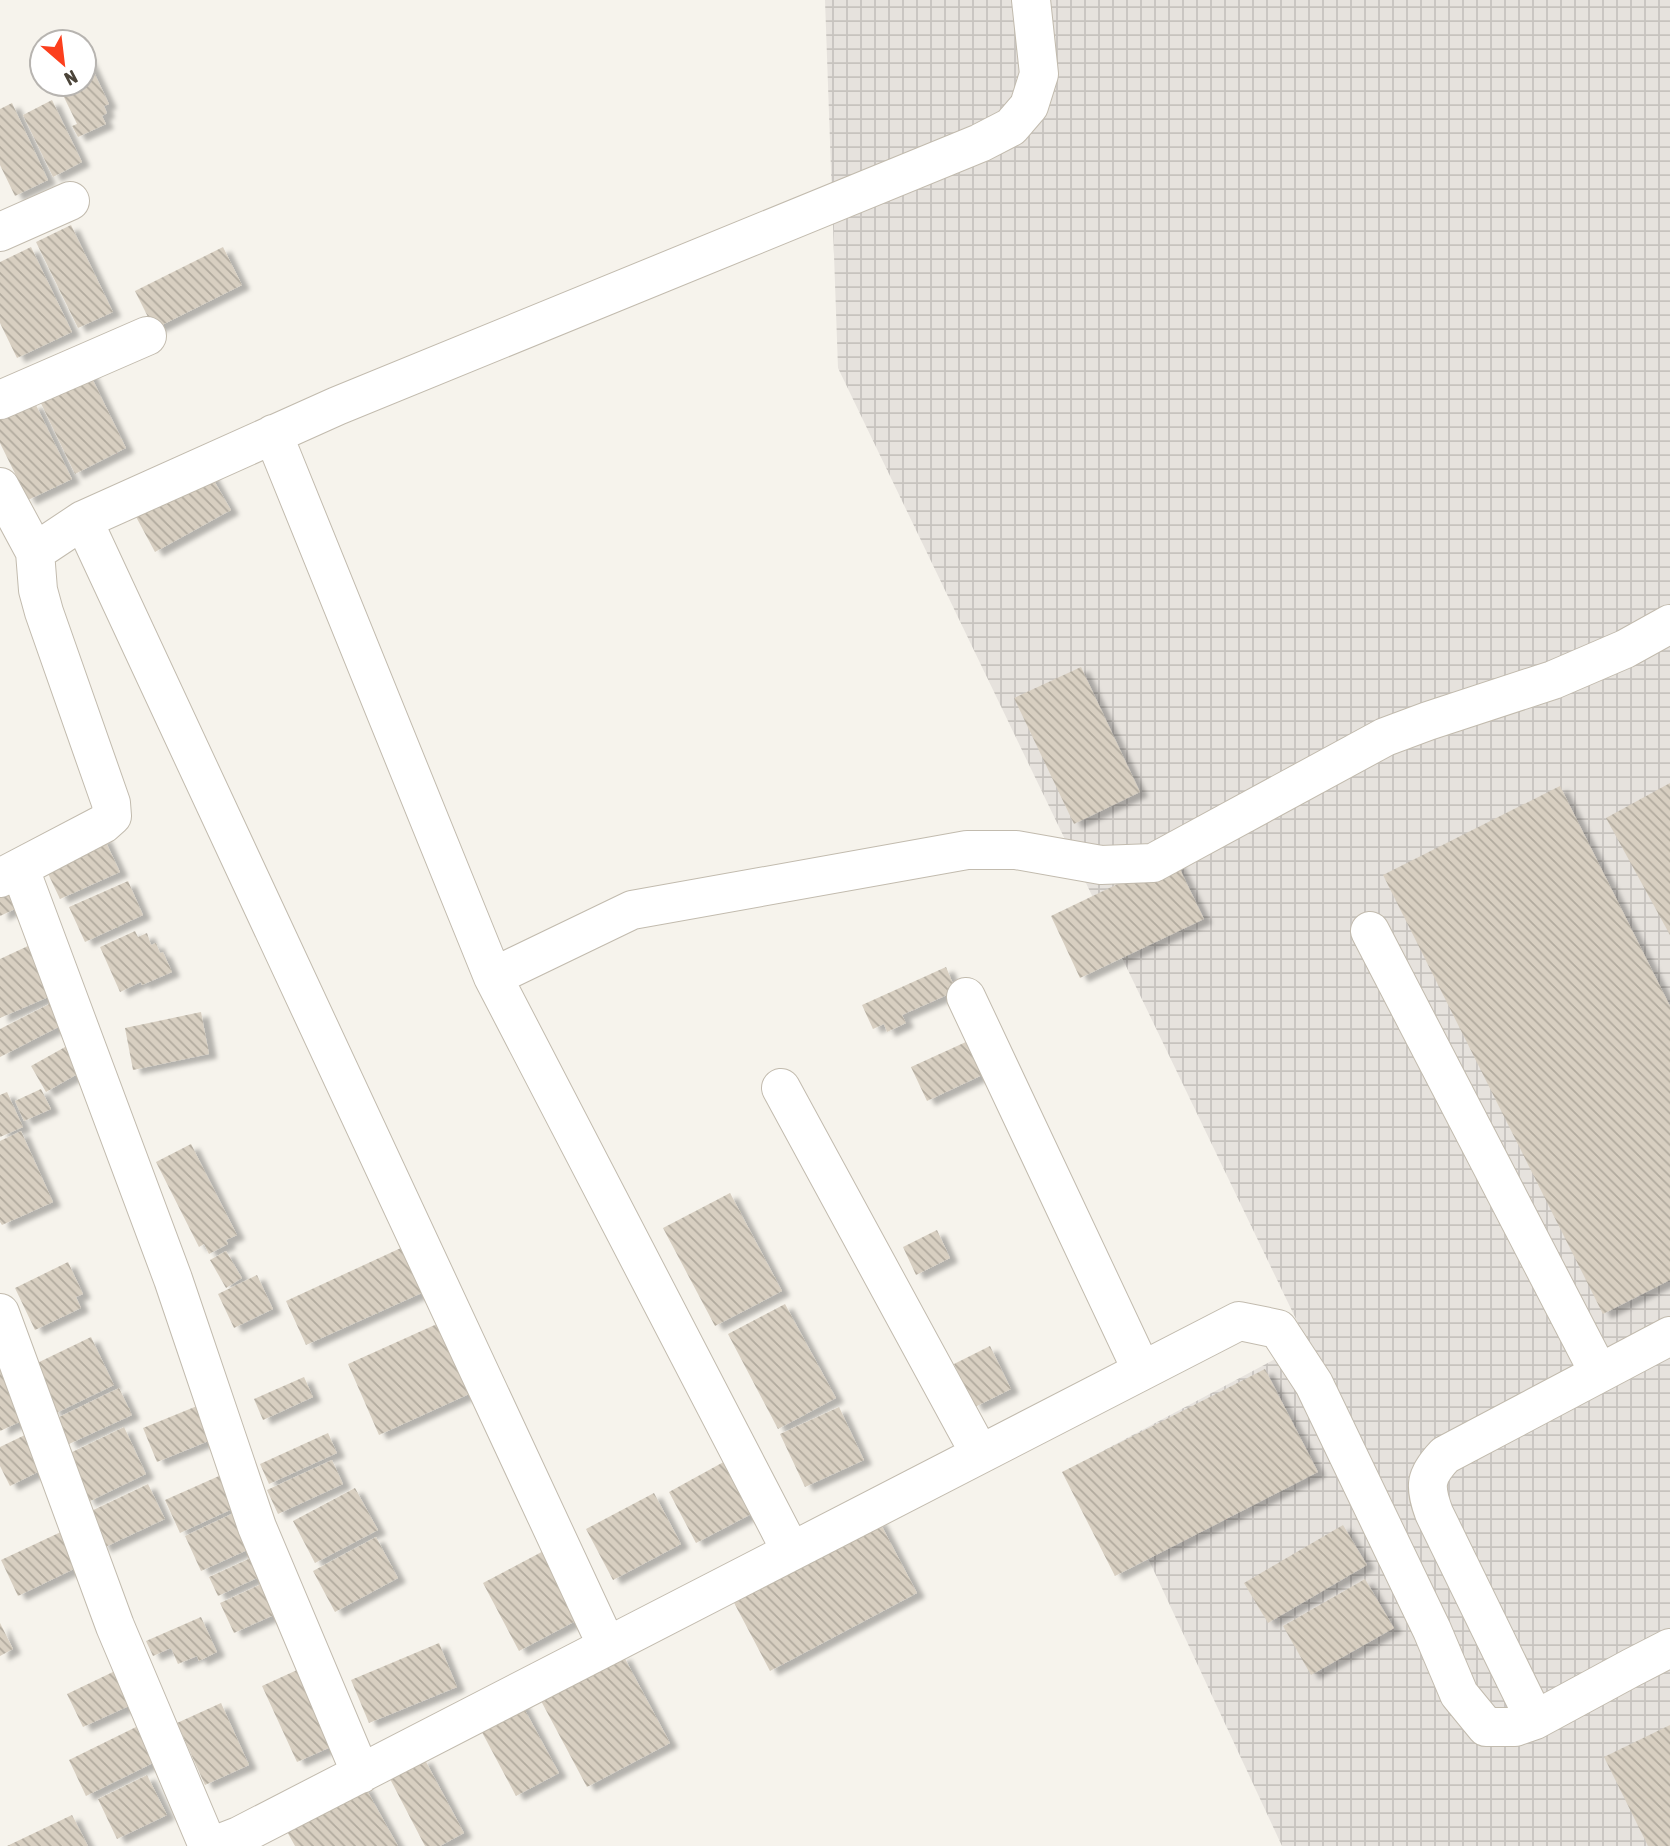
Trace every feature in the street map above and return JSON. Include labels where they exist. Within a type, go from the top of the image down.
[{"type":"street","points":[[35,551],[83,520],[337,406],[980,143],[1011,127],[1029,106],[1039,74],[1031,0]]},
{"type":"street","points":[[0,232],[70,201]]},
{"type":"street","points":[[0,400],[146,336]]},
{"type":"street","points":[[273,434],[493,977],[791,1551]]},
{"type":"street","points":[[0,487],[35,551],[38,590],[44,612],[110,803],[112,817],[10,873],[173,1279],[257,1527],[361,1774]]},
{"type":"street","points":[[83,520],[607,1646]]},
{"type":"street","points":[[493,977],[632,910],[967,850],[1016,850],[1101,865],[1153,863],[1385,737],[1553,680],[1625,649],[1670,624]]},
{"type":"street","points":[[1370,931],[1599,1373]]},
{"type":"street","points":[[966,997],[1143,1371]]},
{"type":"street","points":[[781,1088],[980,1454]]},
{"type":"street","points":[[0,1313],[115,1626],[211,1846],[239,1836],[361,1774],[1239,1321],[1278,1329],[1314,1384],[1421,1605],[1460,1694],[1486,1727],[1515,1727],[1535,1720],[1670,1648]]},
{"type":"street","points":[[1535,1720],[1434,1513],[1426,1493],[1432,1470],[1446,1455],[1670,1336]]},
{"type":"shaded area","points":[[825,0],[1670,0],[1670,1846],[1282,1846],[1099,1453],[1307,1342],[838,368]]},
{"type":"building","points":[[98,81],[109,104],[104,106],[107,113],[102,116],[106,124],[78,137],[72,126],[77,124],[64,98],[98,98]]},
{"type":"building","points":[[52,100],[82,162],[53,177],[23,115]]},
{"type":"building","points":[[12,103],[48,180],[15,196],[0,165],[0,109]]},
{"type":"building","points":[[71,225],[113,312],[78,328],[36,242]]},
{"type":"building","points":[[31,247],[72,332],[17,358],[0,323],[0,262]]},
{"type":"building","points":[[223,247],[242,285],[154,329],[135,291]]},
{"type":"building","points":[[88,370],[126,448],[75,474],[37,395]]},
{"type":"building","points":[[35,403],[72,479],[28,500],[0,443],[0,420]]},
{"type":"building","points":[[209,472],[231,510],[155,552],[134,513]]},
{"type":"building","points":[[1081,667],[1140,792],[1074,824],[1014,698]]},
{"type":"building","points":[[1670,783],[1670,935],[1606,818]]},
{"type":"building","points":[[1560,786],[1670,1006],[1670,1280],[1603,1314],[1383,875]]},
{"type":"building","points":[[103,836],[120,872],[60,899],[43,863]]},
{"type":"building","points":[[1174,857],[1204,919],[1080,978],[1051,916]]},
{"type":"building","points":[[0,880],[30,902],[0,916]]},
{"type":"building","points":[[128,881],[143,915],[85,942],[69,907]]},
{"type":"building","points":[[135,931],[138,937],[147,933],[151,945],[156,943],[160,953],[163,952],[172,972],[120,992],[100,947]]},
{"type":"building","points":[[30,945],[53,995],[0,1018],[0,959]]},
{"type":"building","points":[[946,967],[956,991],[902,1015],[906,1023],[887,1032],[884,1024],[873,1029],[862,1005]]},
{"type":"building","points":[[59,999],[70,1021],[0,1057],[0,1029]]},
{"type":"building","points":[[201,1012],[209,1054],[133,1070],[125,1028]]},
{"type":"building","points":[[979,1036],[995,1069],[927,1101],[911,1067]]},
{"type":"building","points":[[74,1042],[88,1068],[46,1092],[31,1066]]},
{"type":"building","points":[[41,1089],[51,1109],[24,1121],[15,1101]]},
{"type":"building","points":[[7,1092],[23,1127],[0,1137],[0,1095]]},
{"type":"building","points":[[21,1131],[53,1202],[2,1225],[0,1141]]},
{"type":"building","points":[[191,1144],[237,1235],[226,1240],[228,1244],[209,1254],[204,1244],[199,1247],[156,1162]]},
{"type":"building","points":[[730,1193],[782,1291],[715,1326],[663,1228]]},
{"type":"building","points":[[937,1230],[950,1258],[916,1275],[903,1247]]},
{"type":"building","points":[[403,1247],[424,1292],[306,1345],[286,1301]]},
{"type":"building","points":[[226,1251],[242,1278],[226,1288],[210,1260]]},
{"type":"building","points":[[68,1262],[83,1294],[76,1297],[81,1308],[35,1330],[15,1288]]},
{"type":"building","points":[[257,1275],[273,1309],[234,1328],[218,1294]]},
{"type":"building","points":[[785,1304],[836,1398],[778,1429],[728,1334]]},
{"type":"building","points":[[448,1319],[480,1389],[379,1435],[348,1364]]},
{"type":"building","points":[[91,1337],[114,1385],[54,1414],[31,1366]]},
{"type":"building","points":[[990,1346],[1011,1389],[975,1407],[954,1364]]},
{"type":"building","points":[[0,1363],[26,1419],[0,1431]]},
{"type":"building","points":[[1265,1369],[1318,1472],[1115,1576],[1062,1472]]},
{"type":"building","points":[[304,1377],[313,1397],[263,1420],[254,1399]]},
{"type":"building","points":[[119,1388],[132,1415],[69,1444],[57,1418]]},
{"type":"building","points":[[197,1406],[211,1440],[157,1462],[143,1428]]},
{"type":"building","points":[[839,1407],[864,1460],[805,1487],[780,1434]]},
{"type":"building","points":[[124,1427],[146,1474],[88,1502],[66,1455]]},
{"type":"building","points":[[328,1433],[337,1453],[269,1484],[260,1464]]},
{"type":"building","points":[[27,1434],[44,1469],[10,1486],[0,1466],[0,1447]]},
{"type":"building","points":[[729,1459],[757,1511],[696,1543],[669,1492]]},
{"type":"building","points":[[332,1460],[343,1484],[278,1514],[267,1490]]},
{"type":"building","points":[[228,1472],[243,1504],[180,1533],[165,1500]]},
{"type":"building","points":[[148,1484],[165,1519],[103,1548],[87,1513]]},
{"type":"building","points":[[355,1488],[378,1530],[315,1563],[293,1521]]},
{"type":"building","points":[[654,1493],[681,1544],[613,1580],[586,1529]]},
{"type":"building","points":[[240,1510],[256,1546],[201,1571],[185,1536]]},
{"type":"building","points":[[878,1519],[917,1593],[770,1671],[731,1597]]},
{"type":"building","points":[[1343,1525],[1367,1565],[1268,1623],[1244,1583]]},
{"type":"building","points":[[63,1531],[80,1566],[18,1596],[1,1560]]},
{"type":"building","points":[[376,1537],[398,1578],[335,1612],[313,1571]]},
{"type":"building","points":[[551,1547],[587,1615],[519,1651],[483,1583]]},
{"type":"building","points":[[259,1554],[268,1573],[218,1596],[209,1577]]},
{"type":"building","points":[[1365,1579],[1394,1628],[1311,1675],[1283,1626]]},
{"type":"building","points":[[270,1580],[285,1610],[234,1633],[220,1603]]},
{"type":"building","points":[[201,1617],[217,1652],[199,1661],[197,1656],[178,1664],[171,1648],[153,1656],[146,1641]]},
{"type":"building","points":[[0,1623],[13,1649],[0,1656]]},
{"type":"building","points":[[439,1643],[457,1687],[369,1723],[351,1680]]},
{"type":"building","points":[[623,1655],[670,1743],[587,1787],[540,1699]]},
{"type":"building","points":[[308,1665],[342,1742],[297,1762],[262,1686]]},
{"type":"building","points":[[115,1671],[131,1705],[83,1727],[67,1694]]},
{"type":"building","points":[[519,1699],[559,1773],[516,1796],[476,1721]]},
{"type":"building","points":[[221,1703],[249,1765],[205,1785],[177,1723]]},
{"type":"building","points":[[1670,1725],[1670,1846],[1648,1846],[1604,1757]]},
{"type":"building","points":[[136,1727],[153,1763],[86,1796],[69,1760]]},
{"type":"building","points":[[424,1758],[464,1833],[440,1846],[425,1846],[389,1777]]},
{"type":"building","points":[[147,1775],[167,1815],[117,1839],[98,1799]]},
{"type":"building","points":[[364,1785],[398,1846],[295,1846],[285,1828]]},
{"type":"building","points":[[72,1815],[88,1846],[7,1846]]}]
